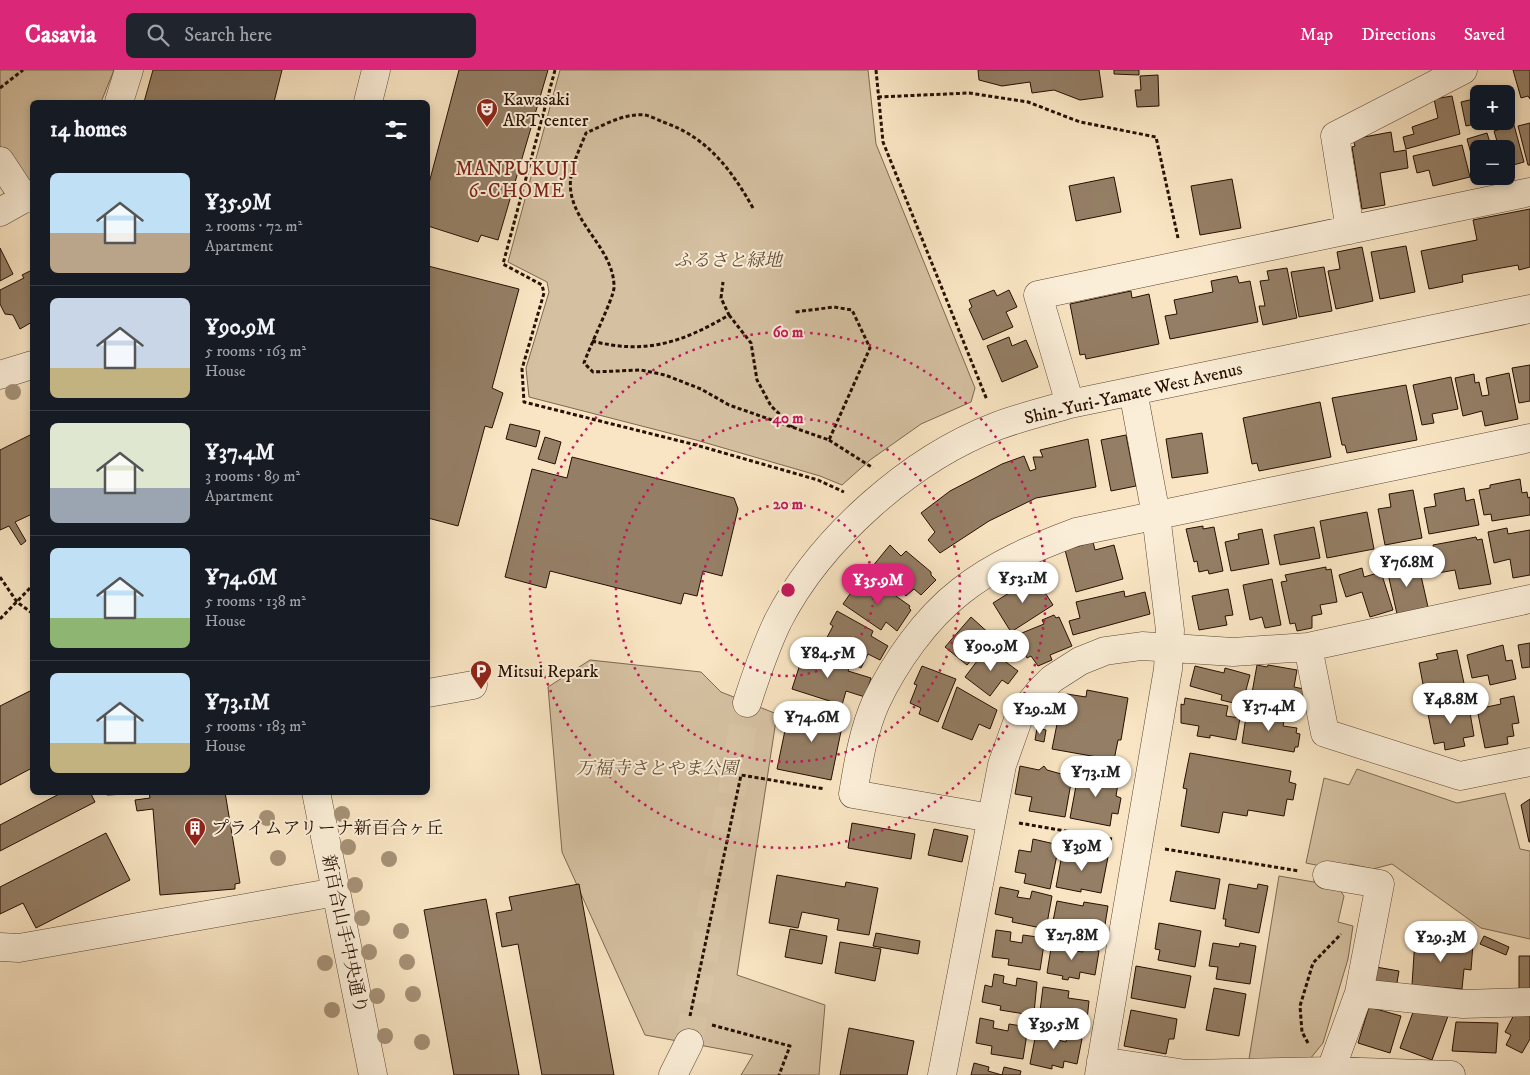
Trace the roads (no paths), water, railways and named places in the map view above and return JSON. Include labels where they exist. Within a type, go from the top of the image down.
[{"type":"street","points":[[119,100],[129,70]]},
{"type":"street","points":[[368,100],[376,70]]},
{"type":"street","points":[[1350,230],[1335,136],[1463,70]]},
{"type":"street","points":[[0,161],[29,197],[0,212]]},
{"type":"street","points":[[1070,404],[1038,295],[1530,192]]},
{"type":"street","name":"Shin-Yuri-Yamate West Avenus","points":[[747,703],[759,662],[778,621],[816,563],[862,513],[908,476],[949,449],[997,426],[1070,404],[1530,308]]},
{"type":"street","points":[[0,375],[30,366]]},
{"type":"street","points":[[1133,391],[1156,515],[1170,630],[1168,669],[1100,1068],[1186,1074],[1331,1073],[1451,1075]]},
{"type":"street","points":[[991,818],[853,794],[859,756],[876,702],[902,658],[933,618],[961,591],[1000,566],[1039,545],[1076,532],[1530,438]]},
{"type":"street","points":[[942,1075],[1002,765],[1018,717],[1052,679],[1080,661],[1105,651],[1142,646],[1233,652],[1308,647],[1530,599]]},
{"type":"street","points":[[1308,647],[1325,732],[1460,776],[1530,762]]},
{"type":"street","points":[[430,693],[473,685]]},
{"type":"street","name":"新百合山手中央通り","points":[[317,795],[373,1075]]},
{"type":"street","points":[[1327,875],[1380,884],[1359,993],[1331,1073]]},
{"type":"street","points":[[0,948],[19,948],[336,892]]},
{"type":"street","points":[[1359,993],[1463,1004],[1530,1002]]},
{"type":"street","points":[[673,1075],[689,1031]]},
{"type":"tunnel","points":[[689,1043],[747,703]]},
{"type":"place","name":"Kawasaki ART center","points":[[487,128]]},
{"type":"place","name":"Mitsui Repark","points":[[481,690]]},
{"type":"place","name":"プライムアリーナ新百合ヶ丘","points":[[195,847]]},
{"type":"district","name":"MANPUKUJI 6-CHOME","points":[[517,179]]},
{"type":"park label","name":"ふるさと緑地","points":[[728,260]]},
{"type":"park label","name":"万福寺さとやま公園","points":[[657,768]]}]
